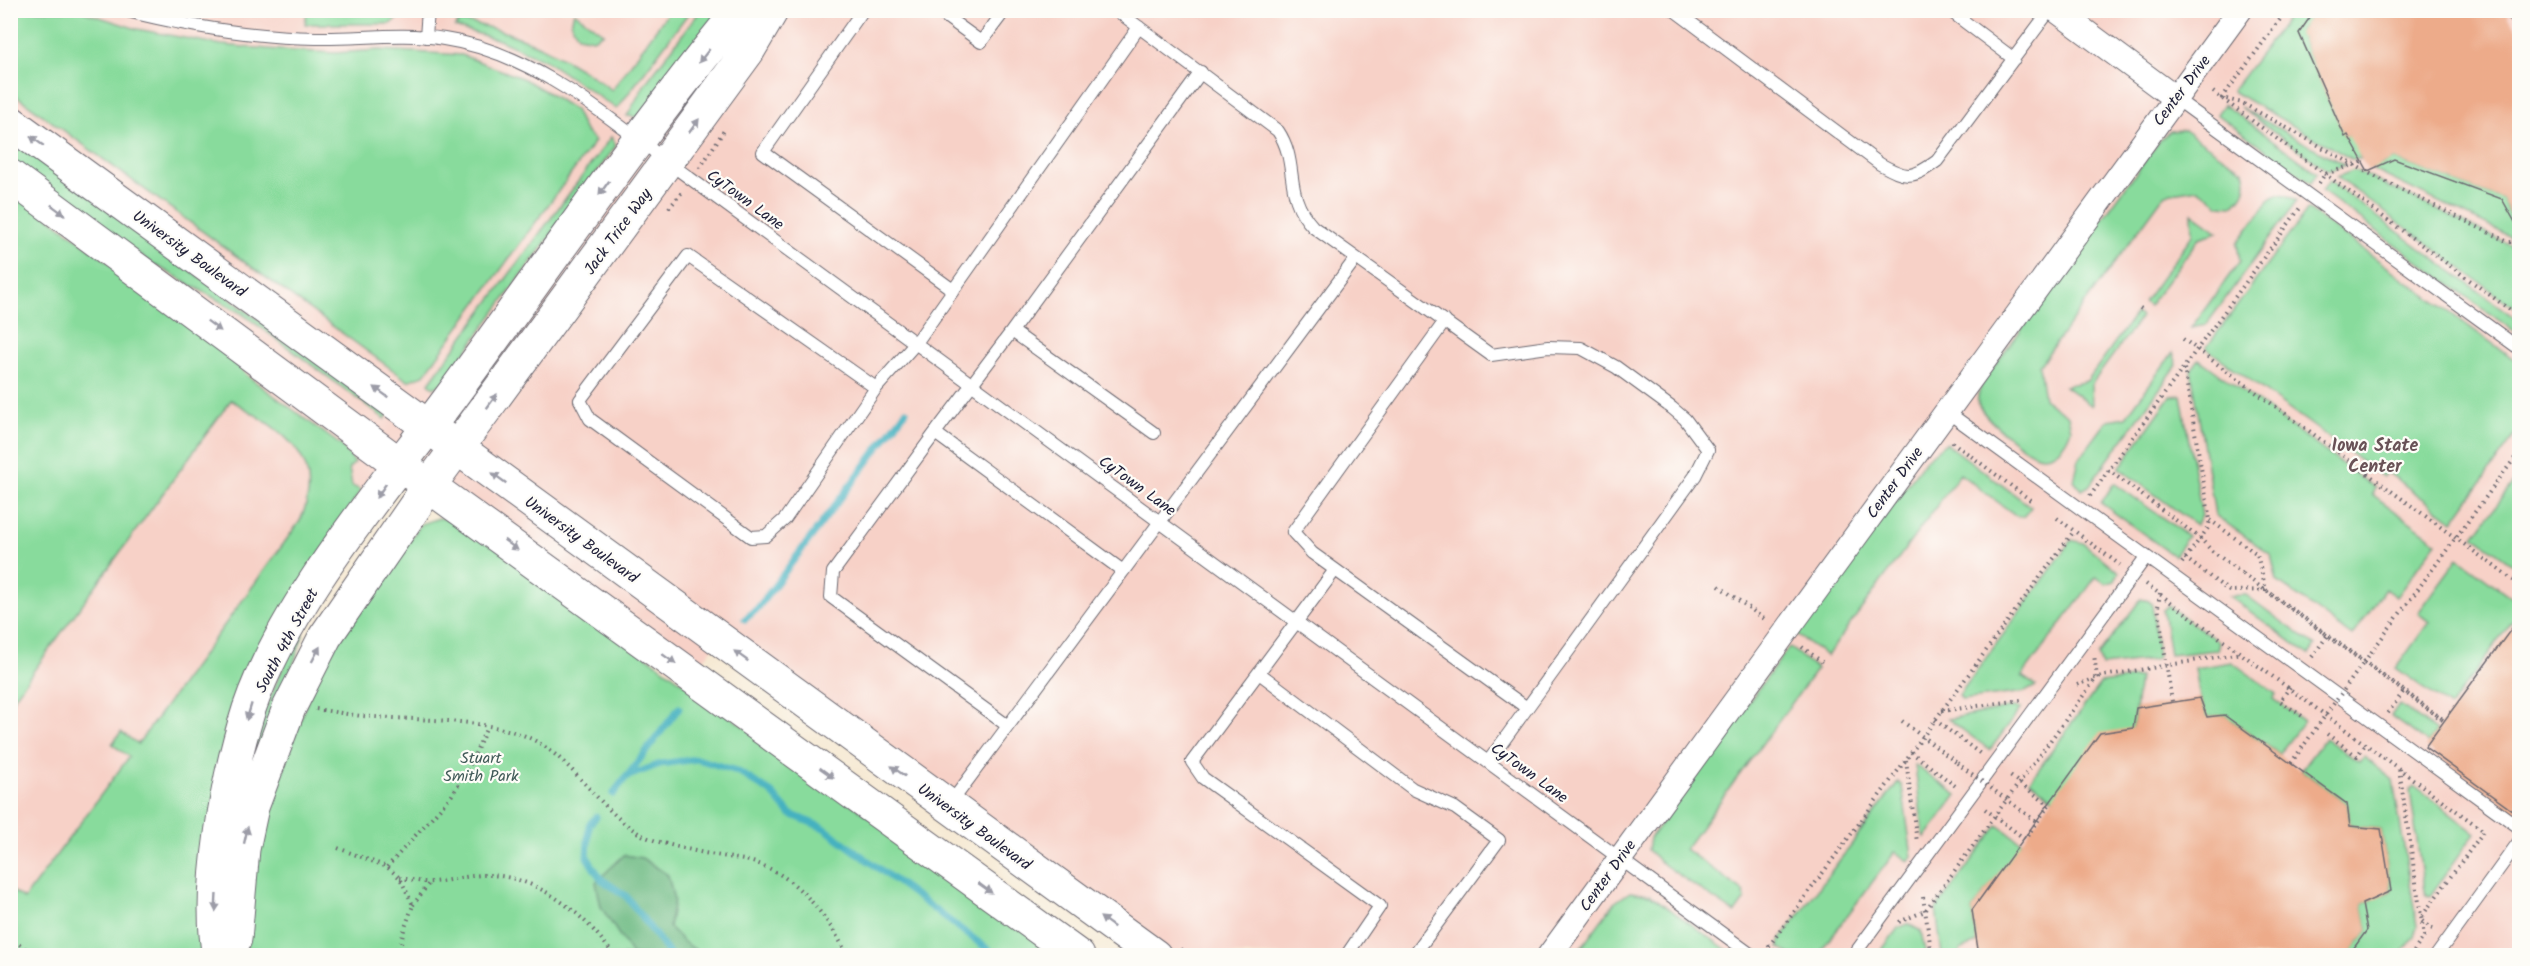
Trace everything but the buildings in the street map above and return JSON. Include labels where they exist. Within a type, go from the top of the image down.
[{"type":"main road","points":[[428,427],[638,140],[740,10]]},
{"type":"main road","name":"Jack Trice Way","points":[[457,448],[748,51],[772,10]]},
{"type":"main road","name":"University Boulevard","points":[[10,122],[1155,956]]},
{"type":"main road","points":[[10,176],[429,486],[1078,956]]},
{"type":"main road","name":"South 4th Street","points":[[219,956],[214,929],[217,869],[225,817],[249,709],[299,609],[428,427]]},
{"type":"main road","name":"South 4th Street","points":[[232,956],[247,828],[267,760],[289,708],[325,637],[457,448]]},
{"type":"street","points":[[2056,10],[2175,98]]},
{"type":"street","name":"Center Drive","points":[[1549,956],[1619,857],[2240,10]]},
{"type":"lane","name":"CyTown Lane","points":[[123,10],[185,25],[247,34],[316,38],[426,37],[445,39],[486,50],[525,65],[565,89],[638,140],[1753,956]]},
{"type":"lane","points":[[426,37],[428,10]]},
{"type":"lane","points":[[863,10],[763,152],[953,290]]},
{"type":"lane","points":[[937,10],[981,42],[1005,10]]},
{"type":"lane","points":[[1116,10],[1278,131],[1285,142],[1294,198],[1303,216],[1356,258],[1491,354],[1548,347],[1581,348],[1616,368],[1678,413],[1708,450],[1695,476],[1488,762]]},
{"type":"lane","points":[[1949,10],[2014,59]]},
{"type":"lane","points":[[1681,12],[1880,164],[1902,176],[1918,175],[1937,161],[2050,10]]},
{"type":"lane","points":[[876,388],[688,256],[580,400],[591,419],[751,537],[766,536],[784,519],[876,388],[916,343],[1139,27]]},
{"type":"lane","points":[[1008,726],[831,597],[832,572],[1201,72]]},
{"type":"lane","points":[[2175,98],[2520,349]]},
{"type":"lane","points":[[948,807],[1356,258]]},
{"type":"lane","points":[[1445,321],[1293,532],[1312,554],[1527,708]]},
{"type":"lane","points":[[1012,331],[1154,433]]},
{"type":"lane","points":[[1940,420],[2146,557],[2520,828]]},
{"type":"lane","points":[[935,434],[1123,571]]},
{"type":"lane","points":[[1853,956],[2146,557]]},
{"type":"lane","points":[[1335,570],[1192,762],[1203,778],[1380,906],[1346,956]]},
{"type":"lane","points":[[1259,673],[1413,789],[1455,808],[1499,840],[1413,956]]},
{"type":"lane","points":[[2436,956],[2520,840]]},
{"type":"path","points":[[2222,98],[2287,10]]},
{"type":"path","points":[[2213,92],[2520,316]]},
{"type":"path","points":[[2222,98],[2242,103],[2354,166],[2508,242],[2520,242]]},
{"type":"path","points":[[2316,187],[2325,174],[2362,162]]},
{"type":"path","points":[[2090,496],[2303,204]]},
{"type":"path","points":[[2139,308],[2145,311]]},
{"type":"path","points":[[2183,339],[2520,585]]},
{"type":"path","points":[[2182,563],[2208,528],[2210,520],[2184,368]]},
{"type":"path","points":[[1940,420],[2033,502]]},
{"type":"path","points":[[2291,763],[2520,451]]},
{"type":"path","points":[[2108,470],[2200,538],[2212,551],[2243,574],[2364,662],[2404,691],[2444,720],[2266,590],[2229,591],[2185,558]]},
{"type":"path","points":[[2057,518],[2121,565]]},
{"type":"path","points":[[2210,520],[2257,554],[2266,590]]},
{"type":"path","points":[[1769,946],[2074,531]]},
{"type":"path","points":[[2146,583],[2291,686],[2484,831],[2422,919]]},
{"type":"path","points":[[1719,586],[1767,621]]},
{"type":"path","points":[[2160,593],[2158,607],[2172,702]]},
{"type":"path","points":[[2312,657],[2328,635]]},
{"type":"path","points":[[1802,647],[1822,663]]},
{"type":"path","points":[[2077,685],[2097,677],[2242,653]]},
{"type":"path","points":[[1895,926],[1925,911],[2097,677]]},
{"type":"path","points":[[2291,686],[2280,701],[2305,718]]},
{"type":"path","points":[[2388,714],[2404,691]]},
{"type":"path","points":[[1941,711],[2029,698]]},
{"type":"path","points":[[304,708],[371,717],[427,720],[487,727],[512,731],[535,739],[558,757],[608,809],[640,835],[717,857],[750,861],[773,871],[800,890],[826,917],[848,956]]},
{"type":"path","points":[[1935,720],[1985,758]]},
{"type":"path","points":[[1902,721],[2037,822]]},
{"type":"path","points":[[387,867],[452,795],[470,767],[487,727]]},
{"type":"path","points":[[2328,734],[2357,756],[2367,742]]},
{"type":"path","points":[[1911,752],[1961,790]]},
{"type":"path","points":[[1906,760],[1918,849]]},
{"type":"path","points":[[2399,769],[2424,936],[2410,956]]},
{"type":"path","points":[[1985,809],[2025,839],[2049,805],[2010,776]]},
{"type":"path","points":[[338,848],[387,867],[400,878],[413,905]]},
{"type":"path","points":[[400,878],[430,882],[484,875],[514,879],[539,888],[584,919],[614,956]]},
{"type":"path","points":[[399,956],[403,933],[413,905],[430,882]]},
{"type":"path","points":[[1923,897],[1932,956]]},
{"type":"path","points":[[2422,919],[2438,933]]},
{"type":"path","points":[[10,937],[35,956]]},
{"type":"path","points":[[1761,940],[1782,956]]},
{"type":"shaded area","points":[[10,11],[2519,11],[2519,955],[1155,955],[719,640],[687,682],[400,464],[11,955]]},
{"type":"green space","points":[[11,10],[81,11],[137,29],[222,45],[335,53],[379,50],[462,55],[524,79],[575,110],[585,131],[595,141],[424,375],[408,381],[11,92]]},
{"type":"green space","points":[[670,10],[690,11],[617,109],[546,61],[499,40],[455,27],[460,21],[521,38],[577,66],[612,90]]},
{"type":"green space","points":[[307,11],[386,11],[396,13],[397,19],[390,24],[305,24]]},
{"type":"green space","points":[[700,11],[727,11],[638,117],[627,116],[645,84]]},
{"type":"green space","points":[[2293,11],[2311,11],[2310,18],[2299,33],[2345,136],[2368,126],[2377,145],[2359,154],[2361,159],[2351,159],[2232,91]]},
{"type":"green space","points":[[574,12],[604,33],[593,39],[578,36],[571,23]]},
{"type":"green space","points":[[2224,104],[2317,173],[2311,183],[2217,114]]},
{"type":"green space","points":[[2240,107],[2345,165],[2328,171]]},
{"type":"green space","points":[[2184,130],[2244,171],[2246,182],[2244,191],[2240,199],[2232,206],[2220,205],[2198,189],[2165,194],[2039,366],[2044,399],[2068,416],[2071,429],[2064,444],[2057,451],[2047,456],[2035,454],[2006,434],[1981,409],[1978,397],[1984,380],[2160,140],[2170,131]]},
{"type":"green space","points":[[611,137],[616,146],[443,383],[434,388],[429,383]]},
{"type":"green space","points":[[11,138],[388,415],[385,419],[241,313],[150,262],[11,160]]},
{"type":"green space","points":[[2394,159],[2502,199],[2519,233],[2511,237],[2371,169]]},
{"type":"green space","points":[[2354,170],[2519,249],[2519,311],[2337,177]]},
{"type":"green space","points":[[2329,181],[2519,321],[2519,335],[2322,191]]},
{"type":"green space","points":[[11,189],[206,335],[249,377],[342,446],[355,463],[349,468],[352,486],[361,490],[286,609],[203,955],[11,955],[11,890],[24,899],[129,757],[112,744],[121,732],[138,744],[300,521],[307,499],[308,479],[304,462],[295,448],[282,435],[231,400],[11,702]]},
{"type":"green space","points":[[2279,194],[2287,195],[2297,201],[2206,325],[2191,328],[2240,261],[2237,244],[2270,199]]},
{"type":"green space","points":[[2308,209],[2519,363],[2519,430],[2453,521],[2387,472],[2383,477],[2206,348]]},
{"type":"green space","points":[[2192,213],[2218,232],[2199,238],[2149,306],[2144,302],[2193,234]]},
{"type":"green space","points":[[2136,313],[2141,317],[2091,385],[2092,406],[2065,386],[2087,381]]},
{"type":"green space","points":[[2173,352],[2177,365],[2089,486],[2082,490],[2074,480],[2079,459],[2108,420],[2126,417]]},
{"type":"green space","points":[[2199,359],[2375,488],[2372,494],[2437,542],[2396,597],[2385,589],[2352,636],[2277,581],[2271,555],[2215,515],[2191,370]]},
{"type":"green space","points":[[2181,395],[2202,516],[2196,525],[2119,468],[2171,396]]},
{"type":"green space","points":[[1946,443],[2031,507],[2024,516],[2018,517],[1960,474],[1827,656],[1797,635],[1927,458]]},
{"type":"green space","points":[[2519,475],[2519,569],[2474,536]]},
{"type":"green space","points":[[2114,483],[2188,536],[2174,556],[2101,503]]},
{"type":"green space","name":"Stuart Smith Park","points":[[439,518],[458,520],[1062,956],[246,956],[248,866],[319,668],[421,524]]},
{"type":"green space","points":[[2072,540],[2083,543],[2119,572],[2115,581],[2106,584],[2096,577],[2022,676],[2036,686],[2025,692],[1962,700],[1959,695]]},
{"type":"green space","points":[[2458,558],[2519,603],[2519,612],[2450,707],[2396,668],[2429,622],[2418,613]]},
{"type":"green space","points":[[2246,595],[2315,646],[2309,655],[2229,596]]},
{"type":"green space","points":[[2141,599],[2152,604],[2158,657],[2154,660],[2102,666],[2098,655]]},
{"type":"green space","points":[[2168,606],[2219,642],[2217,650],[2170,655],[2163,610]]},
{"type":"green space","points":[[298,633],[303,635],[288,681],[252,771],[246,766],[253,737]]},
{"type":"green space","points":[[1789,647],[1817,669],[1685,849],[1744,892],[1745,899],[1735,913],[1663,864],[1648,850],[1650,838]]},
{"type":"green space","points":[[2232,662],[2276,694],[2273,699],[2304,721],[2279,754],[2224,715],[2207,717],[2200,698],[2195,668]]},
{"type":"green space","points":[[2139,677],[2133,728],[2054,799],[2030,781],[2101,683]]},
{"type":"green space","points":[[2399,704],[2436,731],[2428,743],[2391,716]]},
{"type":"green space","points":[[2014,707],[2021,708],[1990,750],[1948,719]]},
{"type":"green space","points":[[2325,738],[2359,762],[2364,757],[2393,780],[2417,926],[2414,937],[2401,955],[2348,955],[2367,930],[2362,904],[2391,891],[2381,829],[2350,826],[2347,804],[2301,770]]},
{"type":"green space","points":[[1915,765],[1957,795],[1925,838],[1923,833]]},
{"type":"green space","points":[[1898,782],[1902,786],[1912,857],[1908,861],[1895,852],[1822,949],[1831,955],[1791,955],[1779,947],[1780,940]]},
{"type":"green space","points":[[2414,786],[2475,833],[2430,896],[2424,891],[2410,790]]},
{"type":"green space","points":[[1998,825],[2022,843],[1972,910],[1977,943],[1960,950],[1960,955],[1942,955],[1936,909]]},
{"type":"green space","points":[[624,855],[642,858],[668,875],[674,900],[669,927],[686,944],[705,955],[632,955],[601,907],[596,882]]},
{"type":"green space","points":[[1630,892],[1650,895],[1734,955],[1576,955],[1614,903]]},
{"type":"green space","points":[[1908,924],[1921,931],[1926,955],[1878,955],[1898,928]]},
{"type":"waterway","points":[[745,619],[757,609],[906,411]]},
{"type":"waterway","points":[[628,775],[679,708]]},
{"type":"waterway","points":[[613,794],[626,777],[660,764],[697,759],[737,771],[772,793],[790,814],[824,828],[997,956]]},
{"type":"waterway","points":[[596,817],[589,825],[587,857],[601,879],[626,896],[671,956]]},
{"type":"district","name":"Iowa State Center","points":[[2375,455]]}]
